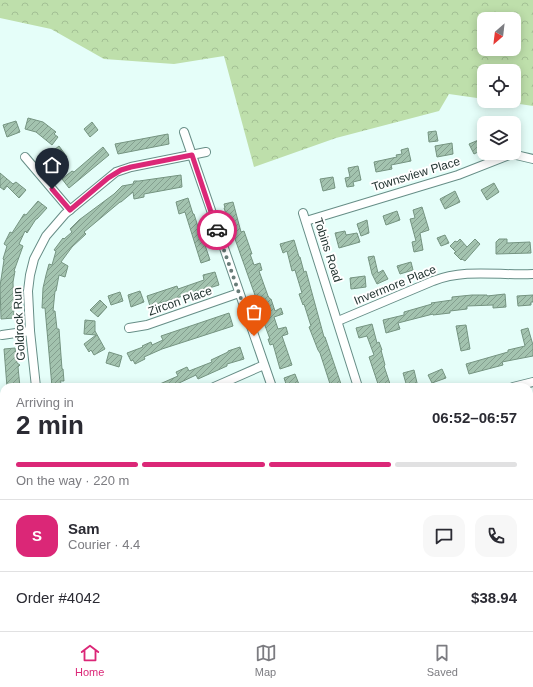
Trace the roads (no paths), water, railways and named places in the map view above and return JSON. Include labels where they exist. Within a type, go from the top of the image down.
[{"type":"street","points":[[184,132],[271,383]]},
{"type":"street","name":"Goldrock Run","points":[[36,383],[30,331],[28,291],[34,259],[46,236],[56,223],[70,210],[108,178],[121,170],[206,152]]},
{"type":"street","name":"Townsview Place","points":[[305,217],[458,174],[509,155],[533,159]]},
{"type":"street","points":[[25,157],[70,210]]},
{"type":"street","name":"Tobins Road","points":[[305,217],[357,383]]},
{"type":"street","name":"Invermore Place","points":[[338,321],[447,276],[483,273],[533,274]]},
{"type":"street","name":"Zircon Place","points":[[129,328],[147,325],[239,293]]},
{"type":"street","points":[[2,334],[30,331]]},
{"type":"street","points":[[223,383],[264,365]]}]
